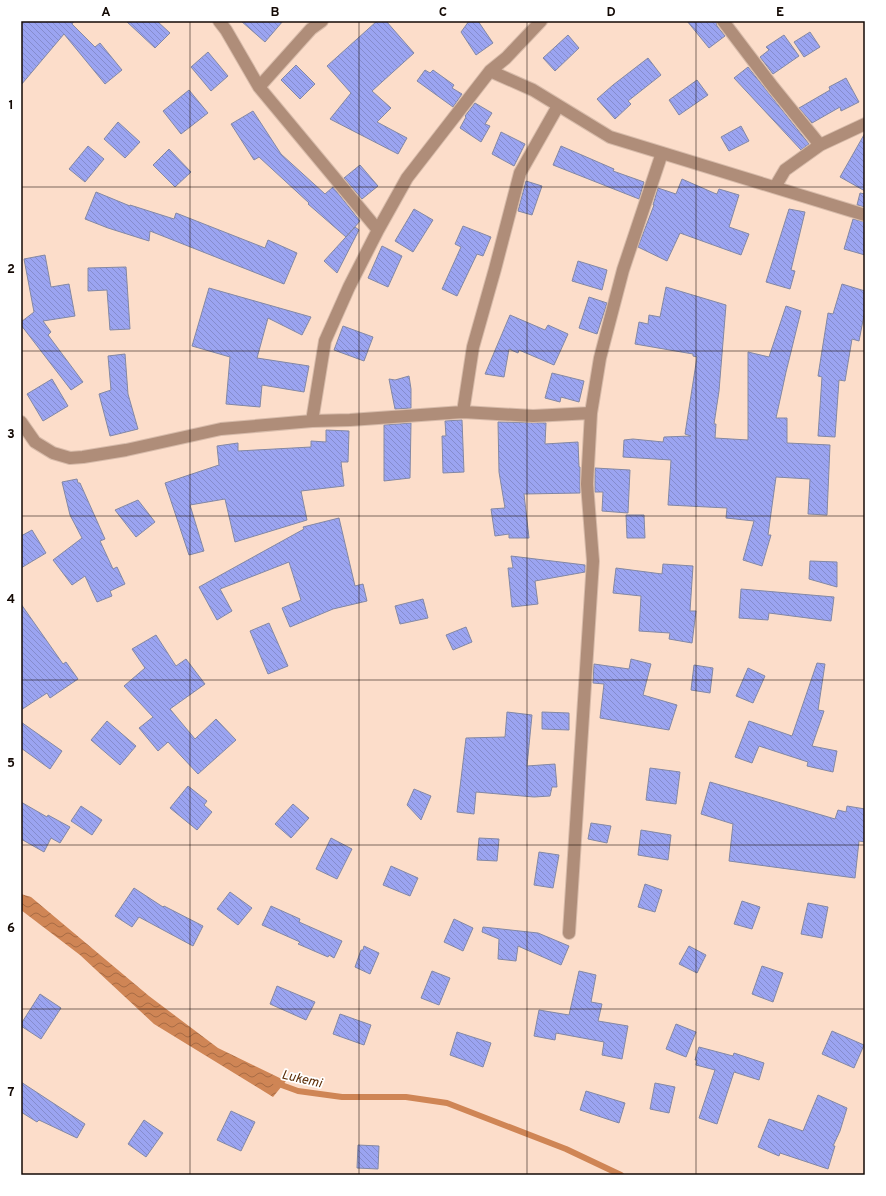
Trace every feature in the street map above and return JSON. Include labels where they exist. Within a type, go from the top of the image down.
[{"type":"street","points":[[219,21],[226,30],[259,87],[378,230]]},
{"type":"street","points":[[259,87],[311,29],[322,21]]},
{"type":"street","points":[[312,421],[325,341],[349,287],[407,178],[490,71],[506,58],[540,21]]},
{"type":"street","points":[[723,21],[773,87],[820,145]]},
{"type":"street","points":[[490,71],[533,90],[610,138],[865,215]]},
{"type":"street","points":[[463,412],[473,347],[520,173],[558,106]]},
{"type":"street","points":[[775,187],[785,170],[820,145],[865,124]]},
{"type":"street","points":[[569,933],[593,561],[587,484],[591,413],[600,358],[623,270],[662,153]]},
{"type":"street","points":[[21,422],[35,442],[53,453],[70,458],[126,450],[221,429],[312,421],[350,420],[463,412],[533,416],[591,413]]},
{"type":"water","points":[[21,894],[31,897],[149,996],[218,1048],[286,1081],[273,1097],[154,1024],[80,955],[21,910]]},
{"type":"building","points":[[21,21],[74,21],[72,24],[95,47],[100,43],[122,70],[105,84],[64,34],[21,85]]},
{"type":"building","points":[[126,21],[157,21],[170,33],[155,48]]},
{"type":"building","points":[[241,21],[283,21],[265,42]]},
{"type":"building","points":[[377,21],[386,21],[414,53],[372,91],[391,108],[377,122],[407,138],[398,154],[330,119],[351,93],[327,66]]},
{"type":"building","points":[[469,21],[478,21],[493,43],[476,55],[461,32]]},
{"type":"building","points":[[687,21],[716,21],[717,26],[725,36],[709,48]]},
{"type":"building","points":[[810,32],[820,47],[804,57],[794,42]]},
{"type":"building","points":[[568,35],[579,48],[555,71],[543,58]]},
{"type":"building","points":[[784,35],[799,56],[773,74],[760,57],[769,50],[766,47]]},
{"type":"building","points":[[208,52],[228,76],[211,91],[191,67]]},
{"type":"building","points":[[648,58],[661,75],[628,101],[631,104],[615,119],[597,99]]},
{"type":"building","points":[[296,65],[315,84],[300,99],[281,80]]},
{"type":"building","points":[[748,67],[809,144],[801,150],[734,78]]},
{"type":"building","points":[[425,70],[430,73],[433,70],[454,85],[452,88],[462,94],[453,107],[417,81]]},
{"type":"building","points":[[846,78],[859,102],[841,111],[840,107],[812,123],[799,108],[830,90],[829,87]]},
{"type":"building","points":[[697,80],[708,95],[679,115],[669,100]]},
{"type":"building","points":[[189,90],[208,113],[181,134],[163,111]]},
{"type":"building","points":[[475,103],[492,113],[485,124],[490,126],[481,142],[460,128],[466,117],[465,116]]},
{"type":"building","points":[[253,111],[281,154],[325,194],[333,187],[360,221],[346,237],[308,204],[309,203],[259,157],[254,160],[231,124]]},
{"type":"building","points":[[118,122],[140,142],[125,158],[104,139]]},
{"type":"building","points":[[741,126],[749,141],[729,151],[721,137]]},
{"type":"building","points":[[501,132],[525,144],[514,166],[492,154]]},
{"type":"building","points":[[865,133],[865,191],[840,177]]},
{"type":"building","points":[[88,146],[104,159],[85,182],[69,169]]},
{"type":"building","points":[[561,146],[614,169],[613,171],[644,182],[639,199],[553,165]]},
{"type":"building","points":[[169,149],[191,172],[175,187],[153,165]]},
{"type":"building","points":[[360,165],[378,186],[362,199],[344,178]]},
{"type":"building","points":[[682,179],[717,194],[719,189],[739,195],[729,227],[749,234],[741,255],[680,233],[667,261],[638,247],[654,205],[658,188],[676,194]]},
{"type":"building","points":[[526,181],[542,186],[532,215],[518,211]]},
{"type":"building","points":[[96,192],[130,206],[174,219],[176,213],[265,248],[268,240],[297,253],[284,284],[150,231],[149,241],[85,219]]},
{"type":"building","points":[[860,193],[865,194],[865,207],[857,205]]},
{"type":"building","points":[[414,209],[433,220],[413,252],[395,241]]},
{"type":"building","points":[[789,209],[805,212],[791,270],[795,271],[790,289],[766,282]]},
{"type":"building","points":[[853,219],[865,222],[865,255],[844,249]]},
{"type":"building","points":[[463,226],[491,237],[483,256],[477,254],[457,296],[442,289],[461,247],[455,244]]},
{"type":"building","points":[[355,227],[359,230],[337,273],[324,261]]},
{"type":"building","points":[[382,246],[402,256],[388,287],[368,278]]},
{"type":"building","points":[[45,255],[51,287],[69,284],[75,316],[43,321],[51,332],[48,335],[83,382],[71,390],[21,325],[21,322],[34,312],[24,259]]},
{"type":"building","points":[[578,261],[607,270],[602,290],[572,281]]},
{"type":"building","points":[[126,267],[130,329],[110,330],[107,290],[88,291],[88,268]]},
{"type":"building","points":[[842,284],[865,291],[865,310],[859,341],[852,339],[845,381],[839,380],[835,437],[818,436],[822,377],[818,376],[828,313],[833,314]]},
{"type":"building","points":[[666,287],[726,305],[719,391],[714,424],[716,424],[715,438],[748,440],[748,352],[769,357],[786,306],[801,311],[776,418],[787,418],[787,443],[830,445],[827,515],[808,514],[810,479],[776,477],[768,535],[771,535],[762,566],[743,560],[754,521],[726,518],[727,508],[668,505],[671,460],[623,457],[624,440],[633,439],[663,442],[664,437],[691,436],[685,434],[697,357],[693,356],[693,354],[635,344],[639,322],[648,324],[649,315],[660,317]]},
{"type":"building","points":[[209,288],[311,317],[302,335],[268,318],[257,358],[309,366],[304,392],[262,385],[260,407],[226,404],[230,357],[192,346]]},
{"type":"building","points":[[589,297],[607,303],[597,334],[579,328]]},
{"type":"building","points":[[510,315],[545,330],[548,325],[568,334],[554,365],[519,350],[518,353],[509,349],[504,377],[485,374]]},
{"type":"building","points":[[343,326],[373,337],[364,361],[334,350]]},
{"type":"building","points":[[125,354],[128,394],[138,429],[110,436],[99,394],[111,390],[108,356]]},
{"type":"building","points":[[552,373],[584,381],[579,402],[561,397],[560,402],[545,398]]},
{"type":"building","points":[[409,376],[411,408],[395,409],[389,379],[395,380]]},
{"type":"building","points":[[52,379],[68,406],[43,421],[27,394]]},
{"type":"building","points":[[462,420],[464,472],[443,473],[442,436],[446,436],[445,421]]},
{"type":"building","points":[[498,422],[546,423],[545,444],[578,442],[580,493],[524,494],[529,538],[509,538],[509,534],[495,536],[491,509],[505,508],[499,472]]},
{"type":"building","points":[[411,423],[410,478],[384,481],[384,425]]},
{"type":"building","points":[[326,430],[349,431],[348,462],[341,462],[344,486],[301,491],[307,520],[235,542],[225,499],[190,505],[204,551],[189,555],[165,483],[219,465],[217,446],[238,443],[238,451],[311,447],[311,441],[326,442]]},
{"type":"building","points":[[595,468],[630,470],[628,513],[602,511],[603,492],[595,492]]},
{"type":"building","points":[[77,479],[105,539],[100,541],[113,569],[117,567],[125,584],[110,591],[112,596],[97,602],[85,576],[72,585],[53,560],[82,538],[70,515],[62,482]]},
{"type":"building","points":[[138,500],[155,522],[136,537],[115,510]]},
{"type":"building","points":[[626,515],[644,515],[645,538],[627,538]]},
{"type":"building","points":[[339,518],[355,586],[363,584],[367,601],[333,609],[290,627],[282,608],[301,600],[289,562],[220,589],[232,611],[217,620],[199,587],[304,529],[303,527]]},
{"type":"building","points":[[32,530],[46,553],[21,568],[21,536]]},
{"type":"building","points":[[511,556],[585,565],[585,572],[535,581],[538,604],[512,607],[508,568],[513,568]]},
{"type":"building","points":[[810,561],[837,562],[837,587],[809,579]]},
{"type":"building","points":[[663,564],[693,566],[690,611],[696,611],[692,643],[669,639],[670,633],[639,631],[641,596],[613,593],[616,568],[662,574]]},
{"type":"building","points":[[741,589],[834,597],[831,621],[769,613],[768,620],[739,618]]},
{"type":"building","points":[[423,599],[428,618],[400,624],[395,606]]},
{"type":"building","points":[[21,604],[63,664],[66,662],[78,679],[50,698],[47,693],[21,710]]},
{"type":"building","points":[[269,623],[288,666],[268,674],[250,631]]},
{"type":"building","points":[[466,627],[472,642],[453,650],[446,635]]},
{"type":"building","points":[[156,635],[176,666],[186,659],[205,684],[170,709],[195,739],[216,719],[236,740],[198,774],[168,742],[158,751],[139,728],[153,717],[124,686],[145,668],[132,649]]},
{"type":"building","points":[[631,659],[651,664],[643,695],[677,705],[669,730],[600,718],[604,684],[593,683],[594,664],[629,669]]},
{"type":"building","points":[[817,663],[825,664],[818,710],[824,711],[812,746],[837,751],[833,772],[807,766],[808,762],[759,746],[752,763],[735,757],[749,721],[792,736]]},
{"type":"building","points":[[694,665],[713,668],[710,693],[691,690]]},
{"type":"building","points":[[748,668],[765,676],[753,703],[736,696]]},
{"type":"building","points":[[507,712],[532,715],[527,766],[555,764],[557,787],[552,787],[550,796],[534,797],[476,792],[474,814],[457,812],[466,738],[505,737]]},
{"type":"building","points":[[542,712],[569,713],[569,730],[542,729]]},
{"type":"building","points":[[107,721],[136,746],[120,765],[91,740]]},
{"type":"building","points":[[21,722],[62,751],[50,769],[21,748]]},
{"type":"building","points":[[650,768],[680,772],[676,804],[646,800]]},
{"type":"building","points":[[710,782],[835,819],[838,810],[846,812],[847,806],[865,809],[865,842],[859,841],[855,878],[729,861],[733,824],[701,814]]},
{"type":"building","points":[[188,786],[207,801],[204,805],[212,812],[197,830],[170,808]]},
{"type":"building","points":[[414,789],[431,796],[421,820],[407,805]]},
{"type":"building","points":[[21,802],[47,817],[48,815],[70,827],[60,843],[51,838],[44,852],[21,839]]},
{"type":"building","points":[[293,804],[309,818],[291,838],[275,824]]},
{"type":"building","points":[[81,806],[102,820],[92,835],[71,821]]},
{"type":"building","points":[[591,823],[611,826],[607,843],[588,839]]},
{"type":"building","points":[[641,830],[671,835],[668,860],[638,855]]},
{"type":"building","points":[[331,838],[352,849],[337,879],[316,869]]},
{"type":"building","points":[[479,838],[499,839],[497,861],[477,860]]},
{"type":"building","points":[[539,852],[559,855],[553,888],[534,885]]},
{"type":"building","points":[[391,866],[418,878],[410,896],[383,885]]},
{"type":"building","points":[[645,884],[662,890],[655,912],[638,907]]},
{"type":"building","points":[[134,888],[163,907],[164,906],[203,926],[193,946],[139,917],[132,927],[115,916]]},
{"type":"building","points":[[230,892],[252,908],[238,925],[217,909]]},
{"type":"building","points":[[742,901],[760,907],[752,929],[734,924]]},
{"type":"building","points":[[808,903],[828,907],[822,938],[801,934]]},
{"type":"building","points":[[271,906],[300,919],[299,922],[342,941],[334,958],[329,955],[328,957],[298,944],[300,942],[262,925]]},
{"type":"building","points":[[454,919],[473,928],[463,951],[444,942]]},
{"type":"building","points":[[483,927],[538,933],[569,946],[561,965],[518,946],[516,961],[498,959],[499,939],[482,932]]},
{"type":"building","points":[[364,946],[379,953],[370,974],[355,967]]},
{"type":"building","points":[[689,946],[706,955],[697,973],[679,964]]},
{"type":"building","points":[[762,966],[783,973],[773,1002],[752,994]]},
{"type":"building","points":[[432,971],[450,978],[439,1005],[421,998]]},
{"type":"building","points":[[579,971],[596,975],[591,1002],[602,1004],[598,1021],[628,1026],[622,1059],[602,1055],[604,1042],[556,1033],[555,1040],[534,1036],[539,1010],[569,1015]]},
{"type":"building","points":[[277,986],[315,1002],[306,1020],[270,1004]]},
{"type":"building","points":[[40,994],[61,1008],[41,1039],[21,1026]]},
{"type":"building","points":[[340,1014],[371,1025],[364,1045],[333,1034]]},
{"type":"building","points":[[676,1024],[696,1032],[686,1057],[666,1049]]},
{"type":"building","points":[[832,1031],[864,1045],[854,1068],[822,1054]]},
{"type":"building","points":[[457,1032],[491,1043],[483,1067],[450,1055]]},
{"type":"building","points":[[699,1047],[733,1056],[734,1053],[764,1063],[759,1080],[734,1072],[717,1124],[699,1118],[715,1070],[696,1065],[697,1060],[695,1060]]},
{"type":"building","points":[[21,1082],[85,1124],[77,1138],[39,1120],[37,1122],[21,1112]]},
{"type":"building","points":[[655,1083],[675,1087],[669,1113],[650,1109]]},
{"type":"building","points":[[586,1091],[625,1103],[619,1123],[580,1110]]},
{"type":"building","points":[[818,1095],[847,1108],[840,1131],[833,1146],[835,1146],[828,1169],[780,1153],[779,1156],[758,1147],[769,1119],[803,1131]]},
{"type":"building","points":[[231,1111],[255,1122],[241,1151],[217,1140]]},
{"type":"building","points":[[144,1120],[163,1133],[146,1157],[128,1144]]},
{"type":"building","points":[[358,1145],[379,1146],[378,1169],[357,1168]]},
{"type":"waterway","name":"Lukemi","points":[[276,1083],[298,1091],[342,1097],[406,1097],[447,1103],[566,1149],[621,1175]]}]
